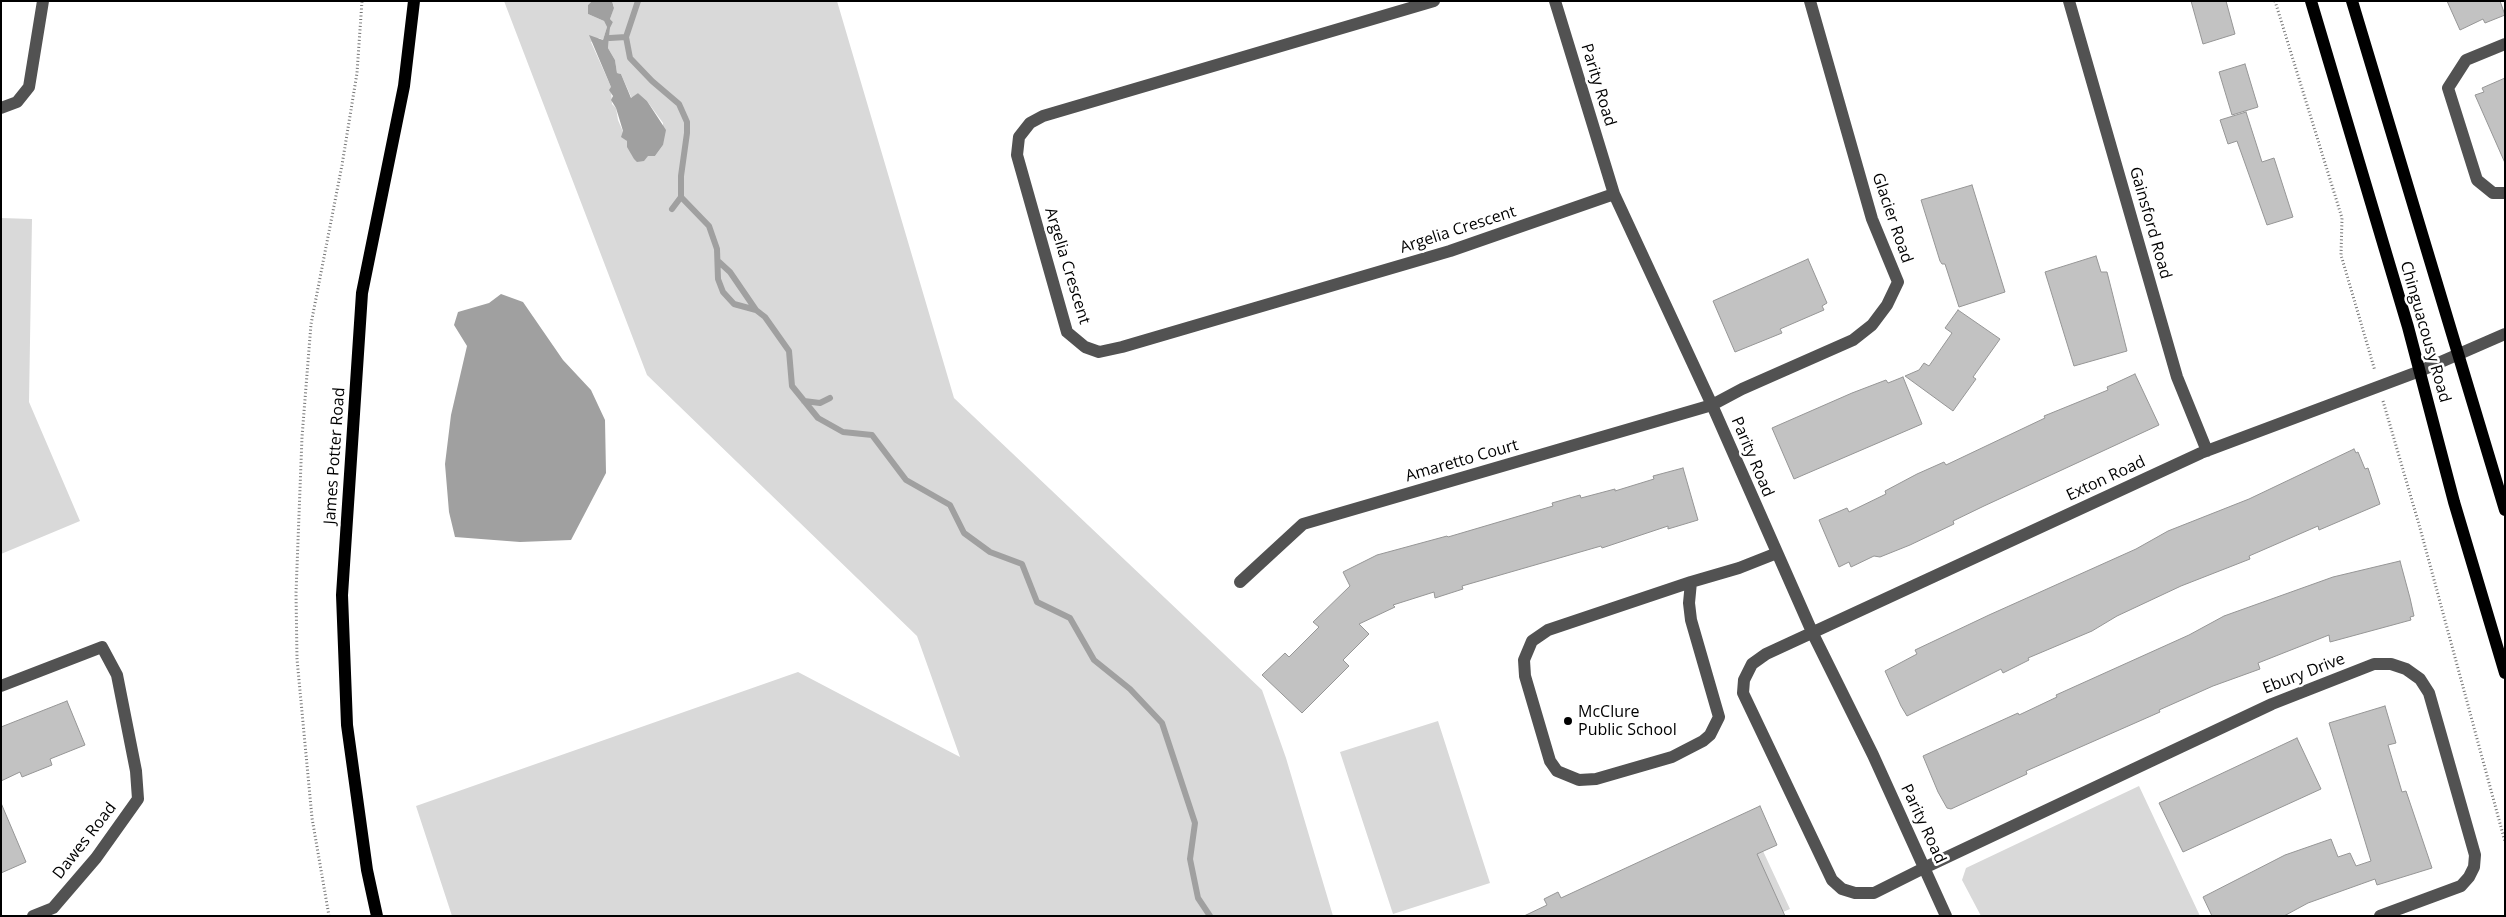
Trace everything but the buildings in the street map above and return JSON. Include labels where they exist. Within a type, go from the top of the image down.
[{"type":"main road","name":"James Potter Road","points":[[377,916],[367,870],[347,725],[342,595],[362,293],[404,86],[414,1]]},
{"type":"main road","name":"Chinguacousy Road","points":[[2311,1],[2420,371],[2454,502],[2505,673]]},
{"type":"main road","name":"Chinguacousy Road","points":[[2352,1],[2505,510]]},
{"type":"street","points":[[1,108],[17,102],[29,87],[43,1]]},
{"type":"street","name":"Argelia Crescent","points":[[1434,1],[1043,116],[1030,123],[1019,137],[1017,155],[1067,332],[1085,347],[1099,352],[1122,347],[1450,251],[1614,194]]},
{"type":"street","name":"Parity Road","points":[[1555,1],[1614,194],[1712,405],[1813,634],[1926,867],[1946,916]]},
{"type":"street","name":"Glacier Road","points":[[1712,405],[1742,389],[1853,340],[1888,305],[1898,282],[1872,220],[1810,1]]},
{"type":"street","name":"Gainsford Road","points":[[2069,1],[2177,377],[2208,451]]},
{"type":"street","points":[[2505,44],[2466,60],[2448,88],[2477,180],[2493,193],[2505,193]]},
{"type":"street","name":"Exton Road","points":[[1926,867],[1874,894],[1855,894],[1842,890],[1832,880],[1743,693],[1744,680],[1752,664],[1766,654],[2208,451],[2420,371],[2505,334]]},
{"type":"street","name":"Amaretto Court","points":[[1240,582],[1302,524],[1712,405]]},
{"type":"street","points":[[1691,582],[1689,604],[1692,620],[1718,717],[1710,735],[1703,741],[1672,757],[1596,779],[1579,780],[1557,771],[1550,761],[1525,676],[1524,660],[1532,641],[1548,630],[1691,582],[1739,568],[1777,553]]},
{"type":"street","name":"Dawes Road","points":[[1,686],[102,647],[117,676],[136,770],[138,799],[96,858],[53,908],[33,916]]},
{"type":"street","name":"Ebury Drive","points":[[1926,867],[2272,704],[2374,664],[2391,664],[2420,679],[2429,692],[2475,855],[2471,872],[2461,886],[2450,892],[2380,916]]},
{"type":"path","points":[[329,916],[312,818],[297,659],[296,593],[302,437],[311,324],[342,165],[357,73],[362,1]]},
{"type":"path","points":[[2276,1],[2342,218],[2341,254],[2372,361]]},
{"type":"path","points":[[2388,417],[2505,842]]},
{"type":"shaded area","points":[[504,1],[592,1],[588,5],[588,14],[604,21],[607,27],[603,40],[599,38],[591,42],[611,87],[612,104],[616,108],[618,120],[627,141],[648,156],[655,156],[663,145],[663,123],[647,101],[638,93],[632,99],[621,74],[617,73],[615,60],[608,48],[610,28],[613,22],[610,19],[614,7],[612,1],[837,1],[954,398],[1262,690],[1286,758],[1333,916],[452,916],[416,806],[798,672],[960,757],[917,636],[647,375]]},
{"type":"shaded area","points":[[592,1],[612,1],[614,8],[610,19],[613,22],[610,28],[608,48],[615,60],[617,73],[621,74],[631,98],[638,93],[647,101],[666,130],[663,145],[655,156],[648,156],[644,161],[637,162],[634,159],[627,147],[627,141],[621,137],[623,131],[616,108],[611,100],[613,96],[609,90],[611,87],[589,35],[603,40],[607,27],[604,21],[588,14],[588,5]]},
{"type":"shaded area","points":[[1,218],[32,219],[29,402],[80,521],[1,554]]},
{"type":"shaded area","points":[[501,294],[523,302],[563,360],[591,390],[605,420],[606,473],[571,540],[520,542],[455,537],[449,512],[445,464],[451,415],[467,346],[454,325],[458,312],[489,303]]},
{"type":"shaded area","points":[[1438,721],[1490,883],[1393,914],[1340,752]]},
{"type":"shaded area","points":[[2139,786],[2200,916],[1981,916],[1962,880],[1966,868]]},
{"type":"shaded area","points":[[1763,851],[1790,909],[1783,912],[1756,854]]},
{"type":"waterway","points":[[638,1],[626,37],[630,58],[652,81],[679,104],[687,122],[681,176],[681,197],[709,226],[717,249],[718,279],[723,292],[734,304],[756,310],[765,317],[789,351],[792,386],[818,418],[843,432],[872,435],[906,480],[950,505],[964,533],[990,552],[1022,564],[1037,602],[1070,618],[1094,660],[1130,689],[1162,723],[1195,823],[1190,859],[1198,898],[1210,916]]},
{"type":"waterway","points":[[610,38],[626,37]]},
{"type":"waterway","points":[[672,209],[681,197]]},
{"type":"waterway","points":[[718,261],[730,272],[756,310]]},
{"type":"waterway","points":[[804,401],[820,403],[830,398]]},
{"type":"place","name":"McClure Public School","points":[[1568,721]]}]
